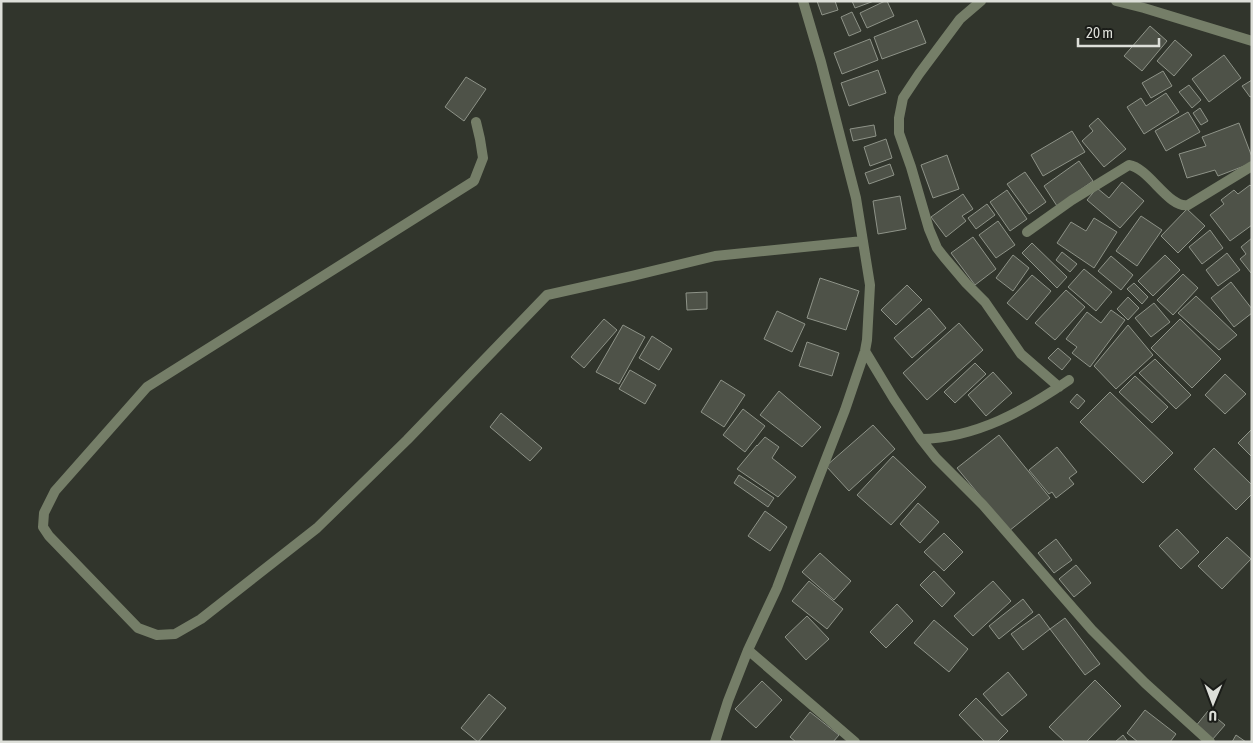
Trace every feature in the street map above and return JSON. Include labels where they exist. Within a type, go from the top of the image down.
[{"type":"street","points":[[715,742],[728,701],[748,650],[777,588],[845,410],[865,351],[870,285],[856,198],[821,62],[803,1]]},
{"type":"street","points":[[982,1],[960,19],[903,98],[898,118],[899,133],[929,229],[937,248],[966,283],[985,302],[1021,354],[1056,389]]},
{"type":"street","points":[[1116,1],[1252,41]]},
{"type":"street","points":[[476,122],[483,158],[474,181],[147,387],[55,491],[44,513],[43,527],[48,536],[138,628],[157,635],[175,634],[201,619],[317,528],[407,440],[547,295],[715,256],[863,241]]},
{"type":"street","points":[[1027,232],[1072,200],[1129,165],[1137,167],[1183,206],[1188,205],[1252,166]]},
{"type":"street","points":[[865,351],[894,399],[936,458],[983,505],[1092,630],[1145,683],[1210,742]]},
{"type":"street","points":[[921,439],[945,437],[993,424],[1031,405],[1069,380]]},
{"type":"street","points":[[748,650],[855,742]]},
{"type":"building","points":[[817,1],[835,1],[838,10],[822,15]]},
{"type":"building","points":[[852,1],[874,1],[855,8]]},
{"type":"building","points":[[887,1],[894,16],[867,28],[860,13]]},
{"type":"building","points":[[852,12],[861,31],[849,36],[841,17]]},
{"type":"building","points":[[917,20],[926,43],[882,59],[874,37]]},
{"type":"building","points":[[1150,26],[1167,41],[1142,71],[1124,56]]},
{"type":"building","points":[[870,39],[878,60],[842,74],[834,53]]},
{"type":"building","points":[[1175,40],[1192,55],[1174,76],[1157,61]]},
{"type":"building","points":[[1224,55],[1241,78],[1209,102],[1192,79]]},
{"type":"building","points":[[878,70],[886,93],[849,106],[841,83]]},
{"type":"building","points":[[1163,71],[1172,86],[1151,98],[1142,83]]},
{"type":"building","points":[[466,77],[486,89],[464,121],[445,107]]},
{"type":"building","points":[[1252,80],[1252,96],[1250,97],[1242,86]]},
{"type":"building","points":[[1189,85],[1201,100],[1192,108],[1179,92]]},
{"type":"building","points":[[1166,93],[1179,112],[1144,134],[1127,107],[1141,98],[1146,106]]},
{"type":"building","points":[[1200,108],[1208,121],[1201,125],[1193,113]]},
{"type":"building","points":[[1188,112],[1200,132],[1166,151],[1155,131]]},
{"type":"building","points":[[1098,118],[1126,149],[1104,167],[1082,141],[1093,131],[1089,126]]},
{"type":"building","points":[[1239,123],[1252,157],[1252,163],[1218,176],[1215,170],[1187,178],[1179,154],[1206,146],[1202,137]]},
{"type":"building","points":[[874,125],[876,136],[853,141],[850,129]]},
{"type":"building","points":[[1072,131],[1085,152],[1043,176],[1031,155]]},
{"type":"building","points":[[886,139],[892,158],[870,166],[864,147]]},
{"type":"building","points":[[947,155],[959,189],[933,198],[921,165]]},
{"type":"building","points":[[1079,161],[1093,181],[1057,206],[1044,186]]},
{"type":"building","points":[[890,164],[894,175],[869,184],[865,173]]},
{"type":"building","points":[[1025,172],[1046,202],[1029,214],[1007,184]]},
{"type":"building","points":[[1122,182],[1144,201],[1120,228],[1087,200],[1097,188],[1109,198]]},
{"type":"building","points":[[1250,185],[1252,187],[1252,225],[1230,241],[1210,215],[1224,204],[1221,200],[1234,190],[1238,194]]},
{"type":"building","points":[[1007,190],[1027,219],[1010,231],[990,202]]},
{"type":"building","points":[[963,194],[973,209],[962,216],[966,221],[946,237],[931,217]]},
{"type":"building","points":[[900,196],[906,229],[878,234],[873,201]]},
{"type":"building","points":[[987,204],[995,215],[976,229],[968,218]]},
{"type":"building","points":[[1187,209],[1205,226],[1178,253],[1161,236]]},
{"type":"building","points":[[1141,216],[1162,230],[1137,266],[1116,251]]},
{"type":"building","points":[[1094,218],[1117,232],[1094,268],[1057,243],[1071,222],[1086,231]]},
{"type":"building","points":[[998,221],[1015,245],[996,258],[979,235]]},
{"type":"building","points":[[1210,230],[1223,248],[1202,264],[1189,247]]},
{"type":"building","points":[[973,237],[996,269],[975,285],[951,253]]},
{"type":"building","points":[[1252,238],[1251,273],[1240,259],[1246,254],[1241,247]]},
{"type":"building","points":[[1032,243],[1067,277],[1057,288],[1022,253]]},
{"type":"building","points":[[1062,252],[1077,264],[1070,272],[1056,260]]},
{"type":"building","points":[[1227,253],[1240,270],[1218,286],[1206,270]]},
{"type":"building","points":[[1013,255],[1029,268],[1013,291],[996,278]]},
{"type":"building","points":[[1165,255],[1180,270],[1153,296],[1138,281]]},
{"type":"building","points":[[1111,256],[1133,275],[1121,290],[1098,271]]},
{"type":"building","points":[[1084,269],[1112,292],[1096,311],[1068,287]]},
{"type":"building","points":[[1183,274],[1198,288],[1173,315],[1157,300]]},
{"type":"building","points":[[1032,275],[1051,291],[1027,320],[1007,303]]},
{"type":"building","points":[[820,278],[859,291],[846,330],[807,318]]},
{"type":"building","points":[[1231,282],[1252,309],[1252,313],[1234,327],[1211,298]]},
{"type":"building","points":[[1134,283],[1148,297],[1142,304],[1127,289]]},
{"type":"building","points":[[907,285],[922,300],[896,325],[881,310]]},
{"type":"building","points":[[1066,290],[1085,307],[1055,340],[1035,323]]},
{"type":"building","points":[[707,292],[707,309],[687,310],[686,293]]},
{"type":"building","points":[[1196,296],[1237,335],[1219,350],[1178,313]]},
{"type":"building","points":[[1128,297],[1139,308],[1128,320],[1117,309]]},
{"type":"building","points":[[1154,303],[1170,322],[1151,337],[1135,318]]},
{"type":"building","points":[[929,308],[946,328],[912,358],[894,338]]},
{"type":"building","points":[[1111,310],[1125,320],[1090,367],[1072,353],[1077,347],[1066,339],[1087,312],[1101,323]]},
{"type":"building","points":[[777,311],[805,324],[792,352],[764,339]]},
{"type":"building","points":[[604,319],[617,330],[584,368],[571,357]]},
{"type":"building","points":[[1180,319],[1221,359],[1192,388],[1151,348]]},
{"type":"building","points":[[959,323],[983,350],[927,400],[903,373]]},
{"type":"building","points":[[623,325],[645,337],[619,384],[596,372]]},
{"type":"building","points":[[1128,325],[1153,355],[1116,389],[1094,366]]},
{"type":"building","points":[[652,336],[672,349],[659,370],[639,358]]},
{"type":"building","points":[[807,342],[839,353],[832,376],[799,366]]},
{"type":"building","points":[[1058,348],[1071,359],[1062,370],[1048,358]]},
{"type":"building","points":[[1155,359],[1191,395],[1176,409],[1139,373]]},
{"type":"building","points":[[975,363],[986,374],[955,403],[944,392]]},
{"type":"building","points":[[630,370],[656,385],[645,404],[619,389]]},
{"type":"building","points":[[993,372],[1012,393],[986,416],[968,395]]},
{"type":"building","points":[[1225,374],[1246,394],[1225,414],[1205,395]]},
{"type":"building","points":[[1135,376],[1168,407],[1152,423],[1119,392]]},
{"type":"building","points":[[721,380],[745,395],[724,427],[701,412]]},
{"type":"building","points":[[779,391],[821,427],[802,447],[760,415]]},
{"type":"building","points":[[1110,392],[1173,453],[1143,483],[1080,422]]},
{"type":"building","points":[[1077,394],[1085,401],[1078,409],[1070,402]]},
{"type":"building","points":[[743,409],[765,426],[745,452],[723,435]]},
{"type":"building","points":[[501,413],[542,448],[530,461],[490,427]]},
{"type":"building","points":[[873,425],[895,449],[849,491],[826,466]]},
{"type":"building","points":[[1252,429],[1252,455],[1251,456],[1238,443]]},
{"type":"building","points":[[999,435],[1050,498],[1009,531],[957,468]]},
{"type":"building","points":[[765,437],[779,447],[772,458],[796,477],[778,497],[737,469]]},
{"type":"building","points":[[1057,447],[1077,472],[1069,478],[1074,484],[1056,498],[1052,492],[1049,494],[1029,470]]},
{"type":"building","points":[[1214,448],[1252,485],[1252,494],[1236,510],[1194,469]]},
{"type":"building","points":[[893,456],[926,487],[891,525],[857,495]]},
{"type":"building","points":[[739,475],[774,498],[768,507],[734,483]]},
{"type":"building","points":[[918,503],[939,522],[920,543],[900,524]]},
{"type":"building","points":[[765,511],[787,527],[770,551],[748,536]]},
{"type":"building","points":[[1177,529],[1199,552],[1181,569],[1159,546]]},
{"type":"building","points":[[944,533],[963,552],[944,571],[924,552]]},
{"type":"building","points":[[1227,537],[1251,559],[1222,589],[1198,566]]},
{"type":"building","points":[[1056,539],[1072,560],[1054,573],[1038,553]]},
{"type":"building","points":[[820,553],[851,581],[834,600],[802,572]]},
{"type":"building","points":[[1076,565],[1091,583],[1074,597],[1059,579]]},
{"type":"building","points":[[934,571],[955,593],[942,607],[920,585]]},
{"type":"building","points":[[809,581],[843,609],[827,629],[792,601]]},
{"type":"building","points":[[993,581],[1011,601],[973,636],[954,616]]},
{"type":"building","points":[[1023,599],[1033,612],[999,639],[989,626]]},
{"type":"building","points":[[897,604],[913,621],[886,648],[870,632]]},
{"type":"building","points":[[1039,614],[1050,629],[1023,650],[1011,634]]},
{"type":"building","points":[[807,616],[829,639],[806,660],[785,637]]},
{"type":"building","points":[[1065,618],[1100,664],[1085,675],[1050,629]]},
{"type":"building","points":[[934,620],[968,649],[949,672],[914,643]]},
{"type":"building","points":[[1008,672],[1027,695],[1002,716],[983,694]]},
{"type":"building","points":[[1095,680],[1121,706],[1086,742],[1065,742],[1049,727]]},
{"type":"building","points":[[762,681],[782,700],[756,728],[735,709]]},
{"type":"building","points":[[489,694],[506,708],[478,742],[461,728]]},
{"type":"building","points":[[976,698],[1008,731],[997,742],[985,742],[959,715]]},
{"type":"building","points":[[1145,710],[1176,734],[1170,742],[1138,742],[1127,733]]},
{"type":"building","points":[[1208,711],[1225,725],[1212,740],[1195,727]]},
{"type":"building","points":[[810,712],[839,735],[833,742],[796,742],[790,737]]},
{"type":"building","points":[[1123,735],[1128,742],[1115,742]]},
{"type":"building","points":[[1236,735],[1246,742],[1232,742]]}]
